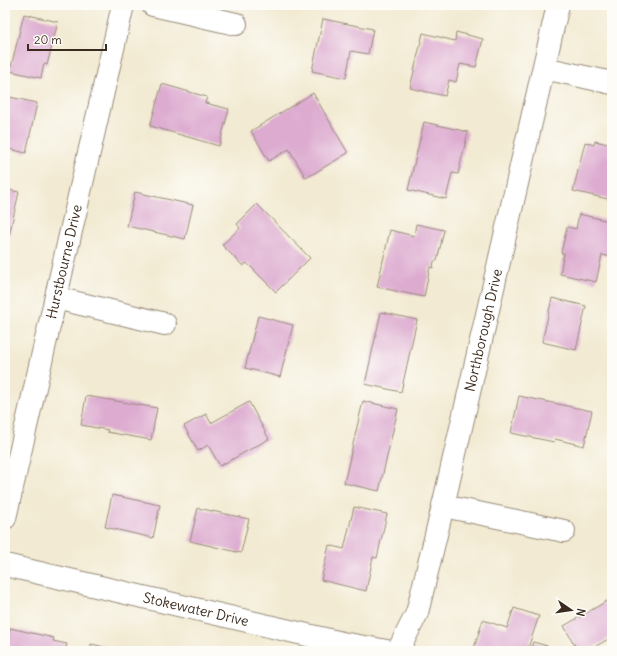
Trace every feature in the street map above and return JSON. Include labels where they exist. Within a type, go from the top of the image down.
[{"type":"street","name":"Hurstbourne Drive","points":[[5,518],[123,5]]},
{"type":"street","points":[[153,5],[236,24]]},
{"type":"street","name":"Northborough Drive","points":[[398,651],[417,613],[558,5]]},
{"type":"street","points":[[544,68],[612,83]]},
{"type":"street","points":[[56,298],[165,324]]},
{"type":"street","points":[[443,506],[564,532]]},
{"type":"street","name":"Stokewater Drive","points":[[5,565],[342,643],[387,651]]},
{"type":"building","points":[[24,14],[58,22],[47,65],[44,64],[41,78],[10,71]]},
{"type":"building","points":[[323,19],[373,29],[368,54],[351,51],[346,78],[312,71]]},
{"type":"building","points":[[456,32],[483,39],[476,67],[460,64],[456,82],[449,80],[445,96],[410,88],[423,33],[455,41]]},
{"type":"building","points":[[162,84],[207,97],[205,103],[229,109],[219,146],[150,126]]},
{"type":"building","points":[[313,93],[348,153],[306,178],[289,149],[269,161],[251,131]]},
{"type":"building","points":[[5,96],[37,103],[26,153],[5,148]]},
{"type":"building","points":[[424,122],[468,132],[458,174],[452,173],[446,199],[408,190]]},
{"type":"building","points":[[595,141],[612,145],[612,200],[573,191],[585,142],[594,145]]},
{"type":"building","points":[[5,189],[19,192],[6,249],[5,249]]},
{"type":"building","points":[[135,192],[193,205],[185,239],[127,226]]},
{"type":"building","points":[[257,204],[310,258],[276,292],[247,263],[243,266],[222,245],[240,228],[237,224]]},
{"type":"building","points":[[579,214],[609,221],[606,232],[612,234],[612,257],[602,255],[596,282],[560,274],[564,253],[561,253],[567,227],[576,229]]},
{"type":"building","points":[[416,224],[444,230],[437,261],[434,261],[433,268],[430,267],[424,297],[377,287],[390,230],[414,236]]},
{"type":"building","points":[[552,298],[586,306],[576,350],[542,342]]},
{"type":"building","points":[[381,312],[417,320],[401,392],[365,384]]},
{"type":"building","points":[[258,316],[293,325],[280,377],[245,368]]},
{"type":"building","points":[[86,396],[157,408],[151,440],[107,432],[108,430],[81,425]]},
{"type":"building","points":[[519,396],[592,411],[584,446],[555,439],[554,442],[511,433]]},
{"type":"building","points":[[363,401],[398,409],[379,491],[344,483]]},
{"type":"building","points":[[249,402],[269,439],[220,466],[208,445],[198,451],[184,426],[206,414],[211,423]]},
{"type":"building","points":[[112,495],[160,505],[153,538],[105,527]]},
{"type":"building","points":[[354,507],[387,514],[377,558],[373,557],[366,591],[321,580],[329,545],[344,549]]},
{"type":"building","points":[[198,508],[249,519],[241,553],[190,541]]},
{"type":"building","points":[[612,598],[612,637],[587,651],[578,651],[564,626]]},
{"type":"building","points":[[514,608],[539,616],[527,651],[473,651],[483,620],[507,628]]},
{"type":"building","points":[[10,628],[54,638],[53,641],[67,644],[65,651],[5,651]]},
{"type":"building","points":[[533,642],[551,647],[550,651],[530,651]]},
{"type":"building","points":[[91,644],[118,650],[118,651],[90,651]]}]
